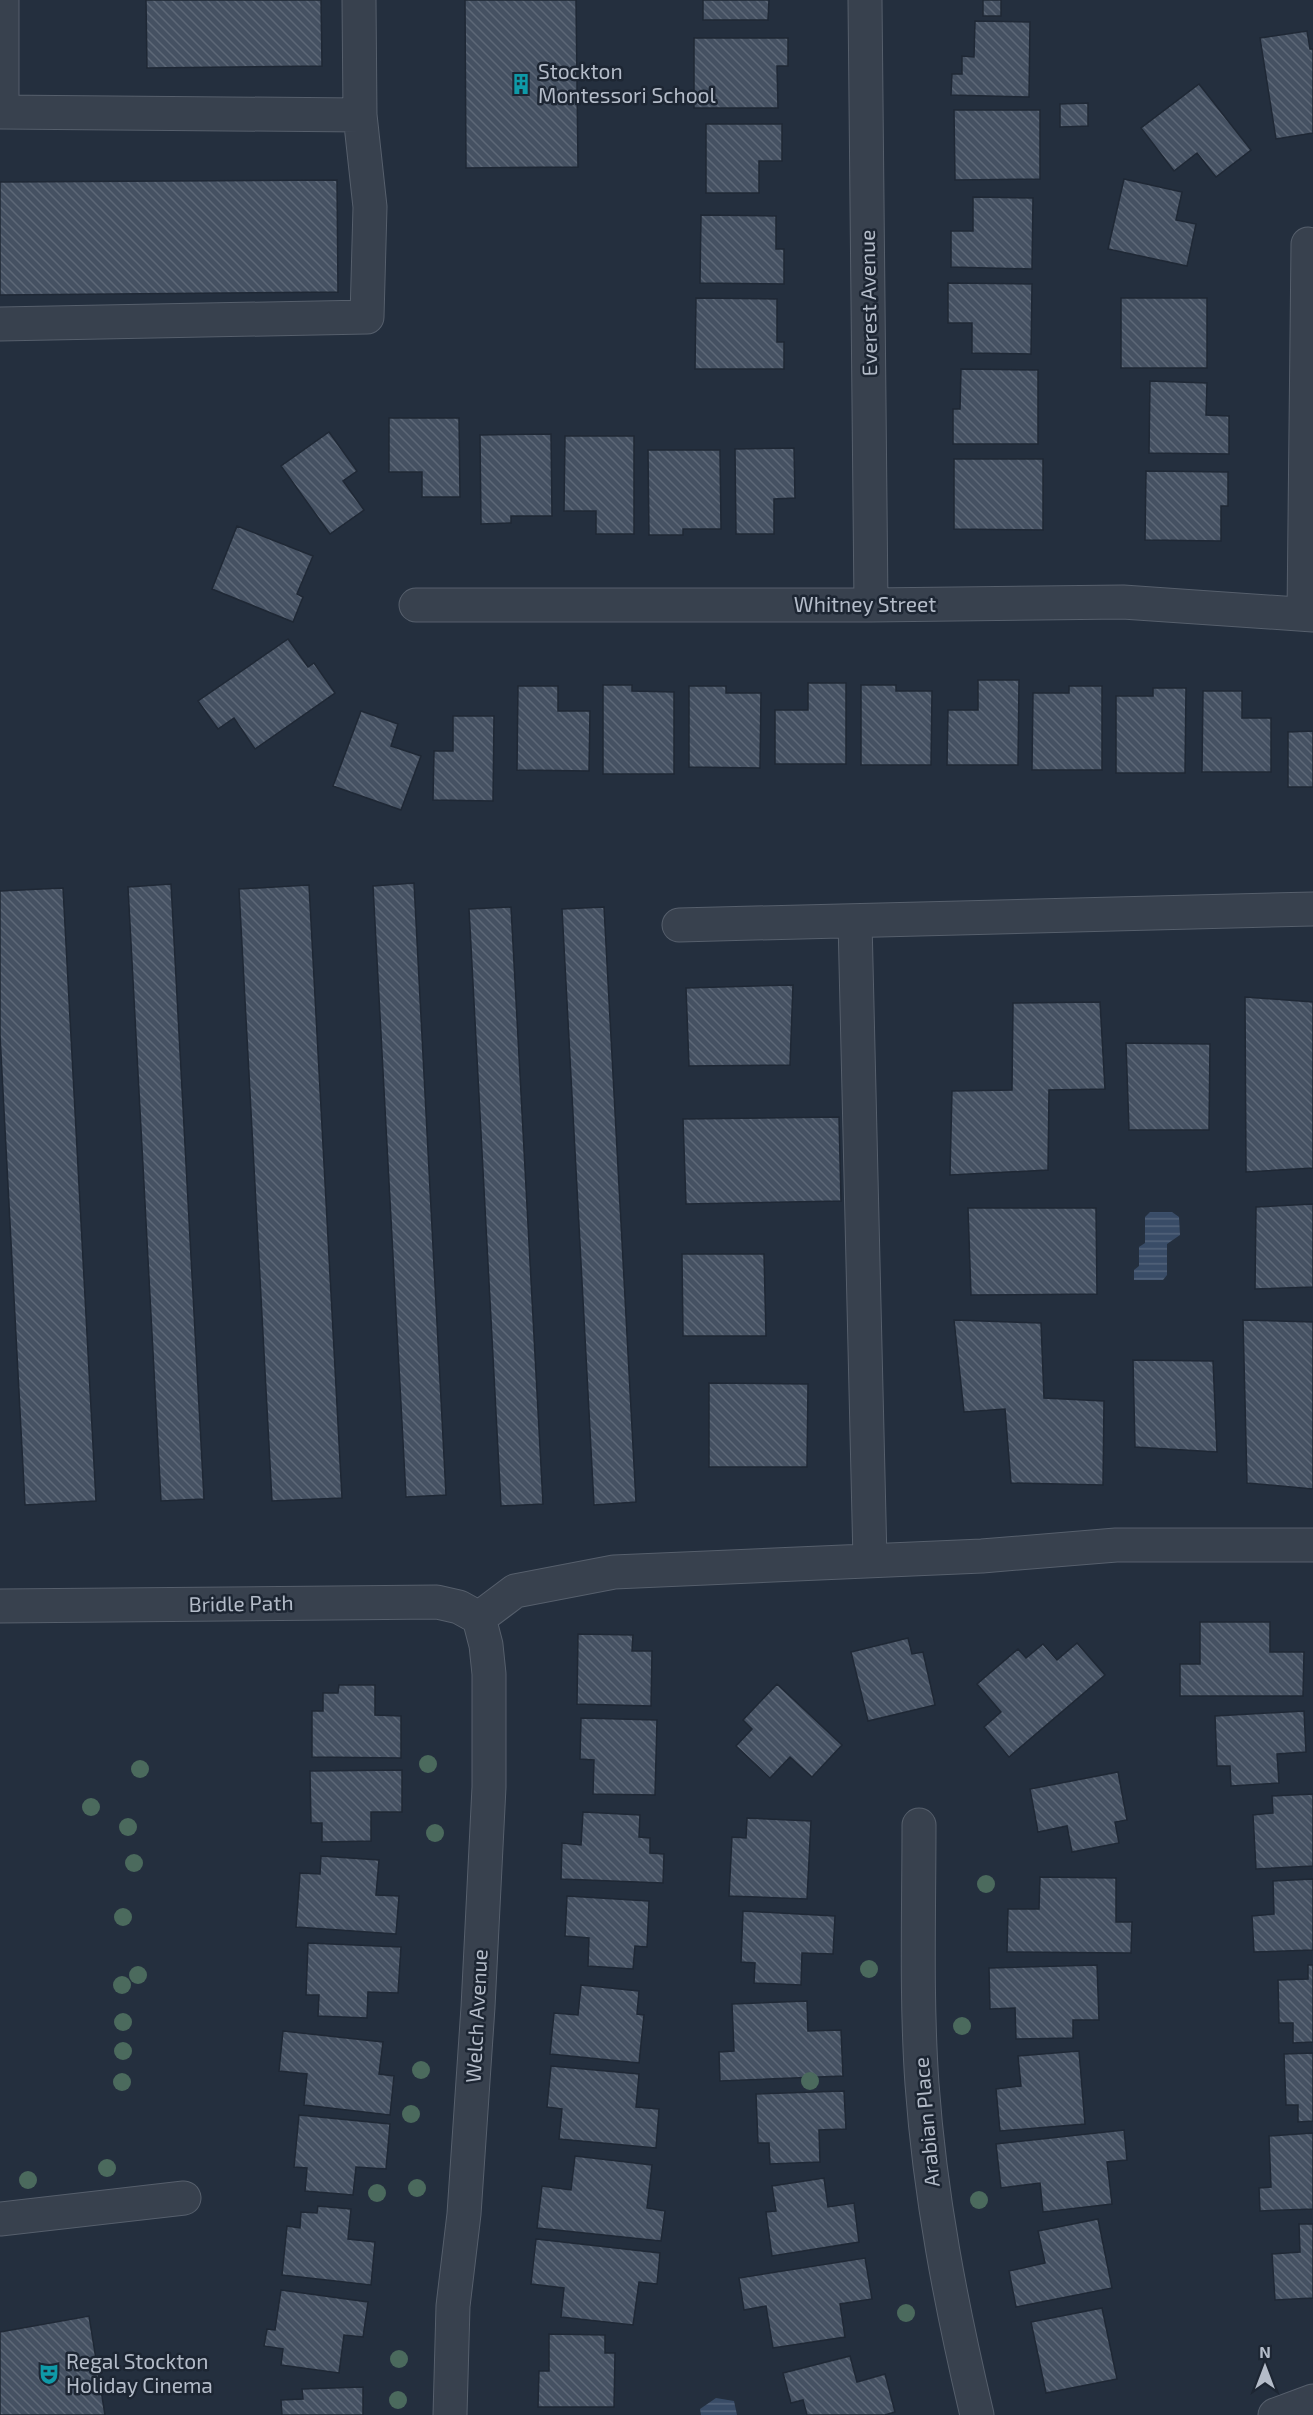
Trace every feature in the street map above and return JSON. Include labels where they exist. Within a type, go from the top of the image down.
[{"type":"street","points":[[2,0],[1,112],[360,115]]},
{"type":"street","points":[[0,324],[367,316],[370,207],[360,115],[359,0]]},
{"type":"street","name":"Everest Avenue","points":[[865,0],[871,605]]},
{"type":"street","points":[[1308,244],[1309,614]]},
{"type":"street","name":"Whitney Street","points":[[416,605],[871,605],[1123,602],[1309,614]]},
{"type":"street","points":[[679,925],[1313,909]]},
{"type":"street","points":[[855,921],[870,1561]]},
{"type":"street","points":[[479,1618],[515,1591],[614,1572],[870,1561],[1116,1545],[1313,1545]]},
{"type":"street","name":"Bridle Path","points":[[0,1606],[437,1602],[459,1607],[479,1618]]},
{"type":"street","name":"Welch Avenue","points":[[450,2415],[453,2306],[464,2214],[478,2007],[489,1787],[489,1674],[486,1645],[479,1618]]},
{"type":"street","name":"Arabian Place","points":[[919,1825],[920,2038],[933,2194],[951,2305],[977,2415]]},
{"type":"street","points":[[0,2219],[184,2198]]},
{"type":"street","points":[[1275,2415],[1313,2402]]},
{"type":"water","points":[[1150,1212],[1172,1212],[1179,1217],[1180,1235],[1167,1244],[1167,1275],[1163,1280],[1134,1280],[1134,1270],[1139,1266],[1139,1247],[1145,1243],[1145,1217]]},
{"type":"water","points":[[716,2398],[734,2401],[737,2415],[701,2415],[700,2409]]},
{"type":"building","points":[[146,0],[321,0],[322,66],[147,68]]},
{"type":"building","name":"Stockton Montessori School","points":[[465,0],[576,0],[578,167],[466,168]]},
{"type":"building","points":[[703,0],[769,0],[768,20],[703,20]]},
{"type":"building","points":[[983,0],[1001,0],[1001,16],[983,16]]},
{"type":"building","points":[[975,21],[1030,22],[1029,97],[951,95],[952,74],[962,74],[962,56],[974,57]]},
{"type":"building","points":[[1307,31],[1310,49],[1313,49],[1313,133],[1276,139],[1260,38]]},
{"type":"building","points":[[694,38],[788,38],[788,66],[777,66],[778,108],[694,108]]},
{"type":"building","points":[[1199,84],[1251,150],[1216,177],[1197,153],[1174,171],[1141,128]]},
{"type":"building","points":[[1088,103],[1088,126],[1060,127],[1060,104]]},
{"type":"building","points":[[954,110],[1040,110],[1040,179],[955,180]]},
{"type":"building","points":[[706,124],[782,124],[782,161],[759,161],[759,193],[706,193]]},
{"type":"building","points":[[1124,179],[1182,192],[1176,220],[1196,224],[1187,266],[1108,249]]},
{"type":"building","points":[[337,180],[338,292],[0,295],[0,182]]},
{"type":"building","points":[[973,197],[1033,198],[1032,269],[951,267],[951,231],[973,231]]},
{"type":"building","points":[[701,215],[776,216],[776,249],[784,249],[784,284],[700,283]]},
{"type":"building","points":[[948,283],[1032,284],[1031,354],[972,353],[972,323],[948,323]]},
{"type":"building","points":[[696,298],[777,299],[777,342],[784,342],[784,369],[695,369]]},
{"type":"building","points":[[1121,298],[1207,298],[1207,368],[1121,368]]},
{"type":"building","points":[[961,369],[1038,370],[1038,444],[953,444],[953,409],[960,409]]},
{"type":"building","points":[[1150,381],[1207,383],[1206,415],[1229,416],[1229,454],[1149,453]]},
{"type":"building","points":[[389,418],[459,418],[460,497],[422,497],[422,472],[389,472]]},
{"type":"building","points":[[329,432],[357,471],[343,481],[364,510],[330,534],[281,466]]},
{"type":"building","points":[[551,434],[552,516],[511,516],[511,523],[481,524],[480,435]]},
{"type":"building","points":[[565,436],[634,436],[634,534],[596,534],[596,511],[564,511]]},
{"type":"building","points":[[794,448],[795,498],[774,499],[774,534],[736,534],[735,449]]},
{"type":"building","points":[[648,450],[720,450],[721,529],[683,529],[683,535],[649,535]]},
{"type":"building","points":[[954,459],[1043,459],[1043,530],[954,529]]},
{"type":"building","points":[[1146,471],[1228,472],[1228,506],[1221,506],[1221,541],[1145,540]]},
{"type":"building","points":[[237,526],[313,556],[297,594],[303,597],[293,622],[212,589]]},
{"type":"building","points":[[288,639],[308,667],[314,663],[335,693],[255,749],[234,718],[218,729],[198,701]]},
{"type":"building","points":[[978,680],[1019,680],[1018,765],[947,765],[948,710],[978,710]]},
{"type":"building","points":[[808,683],[846,683],[846,764],[775,764],[775,710],[808,710]]},
{"type":"building","points":[[603,685],[632,685],[632,691],[674,692],[674,774],[603,774]]},
{"type":"building","points":[[861,685],[896,685],[896,691],[932,691],[931,765],[861,765]]},
{"type":"building","points":[[518,686],[558,686],[558,711],[590,711],[589,771],[517,770]]},
{"type":"building","points":[[689,686],[726,686],[726,693],[761,693],[760,768],[689,767]]},
{"type":"building","points":[[1069,686],[1102,686],[1102,770],[1032,770],[1033,693],[1069,693]]},
{"type":"building","points":[[1153,688],[1186,688],[1185,773],[1116,773],[1116,696],[1153,696]]},
{"type":"building","points":[[1203,691],[1242,691],[1242,718],[1271,718],[1271,772],[1202,772]]},
{"type":"building","points":[[361,711],[398,724],[391,746],[421,756],[401,810],[333,786]]},
{"type":"building","points":[[453,716],[494,716],[493,801],[433,800],[434,751],[453,751]]},
{"type":"building","points":[[1313,731],[1313,787],[1288,787],[1288,732]]},
{"type":"building","points":[[414,883],[446,1495],[406,1497],[373,886]]},
{"type":"building","points":[[171,884],[204,1499],[161,1501],[128,887]]},
{"type":"building","points":[[309,885],[342,1498],[272,1501],[239,889]]},
{"type":"building","points":[[63,888],[96,1501],[25,1505],[0,1035],[0,891]]},
{"type":"building","points":[[511,907],[543,1504],[501,1506],[469,909]]},
{"type":"building","points":[[604,907],[636,1502],[594,1505],[562,909]]},
{"type":"building","points":[[793,985],[790,1065],[689,1066],[686,988]]},
{"type":"building","points":[[1245,997],[1313,1002],[1313,1168],[1246,1172]]},
{"type":"building","points":[[1100,1002],[1105,1089],[1049,1090],[1048,1170],[950,1175],[952,1091],[1012,1090],[1013,1003]]},
{"type":"building","points":[[1126,1043],[1210,1044],[1209,1130],[1129,1130]]},
{"type":"building","points":[[839,1117],[841,1201],[686,1204],[683,1119]]},
{"type":"building","points":[[1313,1204],[1313,1287],[1255,1289],[1256,1207]]},
{"type":"building","points":[[968,1208],[1096,1208],[1097,1294],[971,1295]]},
{"type":"building","points":[[682,1254],[764,1254],[766,1336],[683,1336]]},
{"type":"building","points":[[954,1320],[1041,1323],[1044,1398],[1104,1401],[1103,1485],[1011,1483],[1005,1409],[964,1412]]},
{"type":"building","points":[[1243,1320],[1313,1322],[1313,1489],[1247,1483]]},
{"type":"building","points":[[1133,1360],[1213,1361],[1217,1452],[1135,1447]]},
{"type":"building","points":[[709,1383],[808,1384],[807,1467],[709,1467]]},
{"type":"building","points":[[1200,1622],[1270,1622],[1270,1652],[1304,1652],[1303,1696],[1180,1696],[1180,1664],[1200,1664]]},
{"type":"building","points":[[578,1634],[633,1635],[632,1651],[652,1651],[651,1706],[577,1704]]},
{"type":"building","points":[[908,1638],[912,1654],[923,1652],[935,1705],[868,1721],[851,1652]]},
{"type":"building","points":[[1077,1643],[1105,1675],[1009,1757],[984,1727],[1001,1712],[977,1684],[1018,1649],[1026,1658],[1043,1644],[1057,1660]]},
{"type":"building","points":[[777,1684],[842,1745],[812,1777],[790,1757],[770,1778],[736,1746],[752,1729],[743,1720]]},
{"type":"building","points":[[339,1685],[375,1685],[375,1715],[401,1716],[401,1758],[312,1757],[312,1711],[323,1711],[323,1693],[338,1693]]},
{"type":"building","points":[[1304,1711],[1306,1752],[1277,1754],[1279,1783],[1231,1786],[1230,1766],[1217,1766],[1215,1716]]},
{"type":"building","points":[[581,1718],[657,1720],[655,1795],[593,1794],[594,1760],[580,1759]]},
{"type":"building","points":[[402,1770],[402,1812],[371,1812],[371,1841],[322,1842],[322,1823],[311,1823],[310,1771]]},
{"type":"building","points":[[1118,1772],[1127,1820],[1115,1822],[1119,1843],[1072,1852],[1067,1826],[1038,1832],[1030,1789]]},
{"type":"building","points":[[1313,1794],[1313,1866],[1256,1869],[1253,1815],[1273,1813],[1272,1796]]},
{"type":"building","points":[[583,1812],[640,1815],[639,1837],[650,1838],[650,1853],[664,1854],[663,1883],[561,1879],[562,1843],[581,1845]]},
{"type":"building","points":[[747,1818],[811,1821],[807,1899],[729,1896],[732,1837],[746,1838]]},
{"type":"building","points":[[321,1856],[379,1860],[376,1895],[399,1896],[396,1934],[296,1927],[300,1873],[320,1874]]},
{"type":"building","points":[[1040,1877],[1116,1878],[1116,1922],[1132,1922],[1131,1953],[1007,1952],[1008,1909],[1039,1909]]},
{"type":"building","points":[[1313,1879],[1313,1950],[1254,1952],[1252,1916],[1274,1914],[1273,1881]]},
{"type":"building","points":[[567,1896],[649,1901],[647,1947],[635,1946],[633,1969],[588,1966],[589,1938],[565,1936]]},
{"type":"building","points":[[743,1911],[835,1916],[833,1954],[802,1953],[801,1985],[754,1983],[755,1963],[741,1962]]},
{"type":"building","points":[[308,1943],[401,1947],[398,1993],[368,1992],[367,2018],[318,2016],[319,1995],[306,1995]]},
{"type":"building","points":[[1097,1965],[1099,2020],[1073,2020],[1073,2038],[1016,2039],[1015,2008],[990,2009],[989,1968]]},
{"type":"building","points":[[1308,1965],[1313,1965],[1313,2042],[1293,2043],[1293,2023],[1279,2023],[1278,1980],[1308,1979]]},
{"type":"building","points":[[581,1985],[639,1991],[637,2014],[644,2015],[639,2063],[550,2054],[554,2013],[578,2015]]},
{"type":"building","points":[[807,2001],[808,2031],[841,2030],[843,2076],[720,2081],[719,2052],[734,2051],[732,2004]]},
{"type":"building","points":[[283,2031],[383,2042],[379,2074],[394,2076],[390,2115],[304,2105],[307,2074],[279,2071]]},
{"type":"building","points":[[1079,2051],[1085,2124],[1000,2131],[996,2089],[1021,2086],[1018,2056]]},
{"type":"building","points":[[1313,2053],[1313,2121],[1298,2122],[1298,2105],[1286,2105],[1284,2054]]},
{"type":"building","points":[[551,2066],[639,2074],[636,2107],[659,2109],[656,2148],[559,2139],[562,2109],[547,2107]]},
{"type":"building","points":[[844,2091],[846,2129],[819,2130],[820,2162],[770,2164],[769,2143],[758,2143],[756,2094]]},
{"type":"building","points":[[299,2115],[390,2124],[386,2169],[356,2167],[353,2195],[305,2191],[307,2168],[294,2167]]},
{"type":"building","points":[[1124,2130],[1127,2160],[1107,2162],[1112,2204],[1043,2212],[1040,2183],[1001,2188],[996,2144]]},
{"type":"building","points":[[1313,2133],[1313,2209],[1260,2211],[1259,2188],[1271,2187],[1269,2136]]},
{"type":"building","points":[[575,2156],[652,2165],[647,2208],[665,2211],[661,2241],[537,2228],[542,2186],[571,2190]]},
{"type":"building","points":[[824,2178],[828,2207],[854,2203],[859,2242],[772,2256],[766,2212],[776,2211],[772,2186]]},
{"type":"building","points":[[318,2206],[351,2209],[348,2239],[375,2242],[371,2285],[282,2275],[287,2226],[300,2228],[301,2212],[317,2213]]},
{"type":"building","points":[[1098,2219],[1112,2288],[1016,2307],[1009,2271],[1045,2263],[1038,2231]]},
{"type":"building","points":[[1299,2224],[1313,2224],[1313,2298],[1275,2300],[1272,2254],[1300,2252]]},
{"type":"building","points":[[536,2239],[660,2253],[657,2284],[639,2282],[633,2325],[561,2317],[564,2288],[531,2284]]},
{"type":"building","points":[[865,2258],[872,2299],[840,2304],[845,2337],[773,2348],[766,2306],[744,2310],[739,2278]]},
{"type":"building","points":[[281,2290],[368,2302],[363,2337],[344,2335],[339,2373],[281,2365],[283,2349],[264,2346],[267,2329],[275,2330]]},
{"type":"building","points":[[1102,2308],[1117,2379],[1046,2393],[1031,2322]]},
{"type":"building","name":"Regal Stockton Holiday Cinema","points":[[89,2316],[105,2415],[0,2415],[0,2332]]},
{"type":"building","points":[[549,2334],[605,2335],[605,2353],[615,2353],[614,2407],[538,2407],[539,2371],[549,2371]]},
{"type":"building","points":[[850,2356],[857,2382],[885,2374],[895,2412],[885,2415],[807,2415],[803,2400],[791,2403],[783,2373]]},
{"type":"building","points":[[363,2387],[363,2415],[282,2415],[281,2400],[303,2399],[302,2389]]},
{"type":"place","name":"Stockton Montessori School","points":[[521,84]]},
{"type":"place","name":"Regal Stockton Holiday Cinema","points":[[49,2374]]}]
